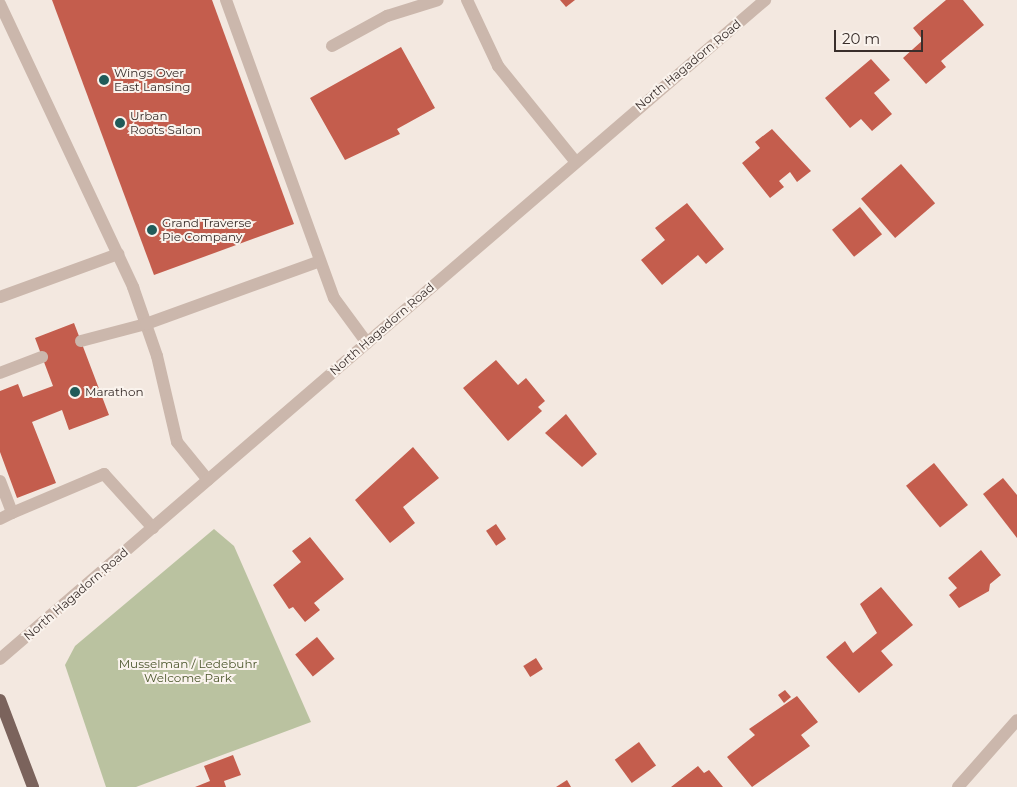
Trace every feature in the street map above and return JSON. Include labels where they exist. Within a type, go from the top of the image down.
[{"type":"main road","points":[[0,700],[33,787]]},
{"type":"street","points":[[226,0],[334,298],[367,342]]},
{"type":"street","points":[[332,46],[387,16],[438,0]]},
{"type":"street","points":[[468,0],[498,66],[575,161]]},
{"type":"street","name":"North Hagadorn Road","points":[[0,659],[575,161],[764,0]]},
{"type":"street","points":[[0,4],[118,254],[146,324],[177,442],[208,480]]},
{"type":"street","points":[[0,297],[118,254]]},
{"type":"street","points":[[81,341],[146,324],[320,261]]},
{"type":"street","points":[[0,373],[42,357]]},
{"type":"street","points":[[0,519],[104,474],[153,528]]},
{"type":"street","points":[[0,481],[12,513]]},
{"type":"street","points":[[958,787],[1017,720]]},
{"type":"green space","name":"Musselman / Ledebuhr Welcome Park","points":[[214,529],[234,546],[311,722],[136,787],[106,787],[65,665],[75,646]]},
{"type":"building","points":[[52,0],[212,0],[294,224],[154,275]]},
{"type":"building","points":[[560,0],[575,0],[566,7]]},
{"type":"building","points":[[946,0],[963,0],[984,25],[941,61],[946,67],[926,84],[903,58],[923,40],[913,28]]},
{"type":"building","points":[[401,47],[435,108],[397,129],[400,134],[345,160],[310,98]]},
{"type":"building","points":[[871,59],[890,80],[874,93],[892,114],[872,131],[861,119],[850,128],[825,98]]},
{"type":"building","points":[[772,129],[811,171],[797,182],[790,172],[779,181],[784,187],[770,198],[742,163],[760,148],[755,142]]},
{"type":"building","points":[[901,164],[935,203],[895,238],[861,199]]},
{"type":"building","points":[[687,203],[724,249],[706,264],[698,255],[662,285],[641,260],[665,240],[655,228]]},
{"type":"building","points":[[860,207],[882,234],[854,257],[832,230]]},
{"type":"building","points":[[74,323],[109,415],[69,430],[62,410],[32,422],[56,483],[17,498],[0,452],[0,391],[18,384],[23,397],[53,386],[35,338]]},
{"type":"building","points":[[496,360],[518,385],[526,378],[545,401],[538,407],[542,411],[508,441],[463,388]]},
{"type":"building","points":[[566,414],[597,454],[582,467],[545,433]]},
{"type":"building","points":[[413,447],[439,478],[403,507],[415,523],[390,543],[355,500]]},
{"type":"building","points":[[934,463],[968,505],[940,528],[906,486]]},
{"type":"building","points":[[1003,478],[1017,495],[1017,538],[983,494]]},
{"type":"building","points":[[496,524],[506,539],[496,546],[486,531]]},
{"type":"building","points":[[310,537],[344,579],[314,603],[320,610],[305,622],[293,607],[289,609],[273,585],[301,562],[292,551]]},
{"type":"building","points":[[981,550],[1001,575],[990,584],[989,591],[959,608],[949,595],[957,588],[948,578]]},
{"type":"building","points":[[881,587],[913,625],[881,651],[893,665],[859,693],[826,657],[845,641],[853,653],[877,633],[860,604]]},
{"type":"building","points":[[317,637],[335,659],[313,676],[295,655]]},
{"type":"building","points":[[536,658],[543,669],[530,677],[523,666]]},
{"type":"building","points":[[785,690],[791,697],[784,703],[778,695]]},
{"type":"building","points":[[797,696],[818,722],[801,735],[810,746],[752,787],[727,757],[755,735],[749,729]]},
{"type":"building","points":[[639,742],[656,765],[632,783],[615,760]]},
{"type":"building","points":[[233,755],[241,775],[224,781],[226,787],[195,787],[210,781],[204,766]]},
{"type":"building","points":[[698,766],[704,773],[709,770],[723,787],[671,787]]},
{"type":"building","points":[[567,780],[571,787],[556,787]]},
{"type":"place","name":"Wings Over East Lansing","points":[[104,80]]},
{"type":"place","name":"Urban Roots Salon","points":[[120,123]]},
{"type":"place","name":"Grand Traverse Pie Company","points":[[152,230]]},
{"type":"place","name":"Marathon","points":[[75,392]]}]
